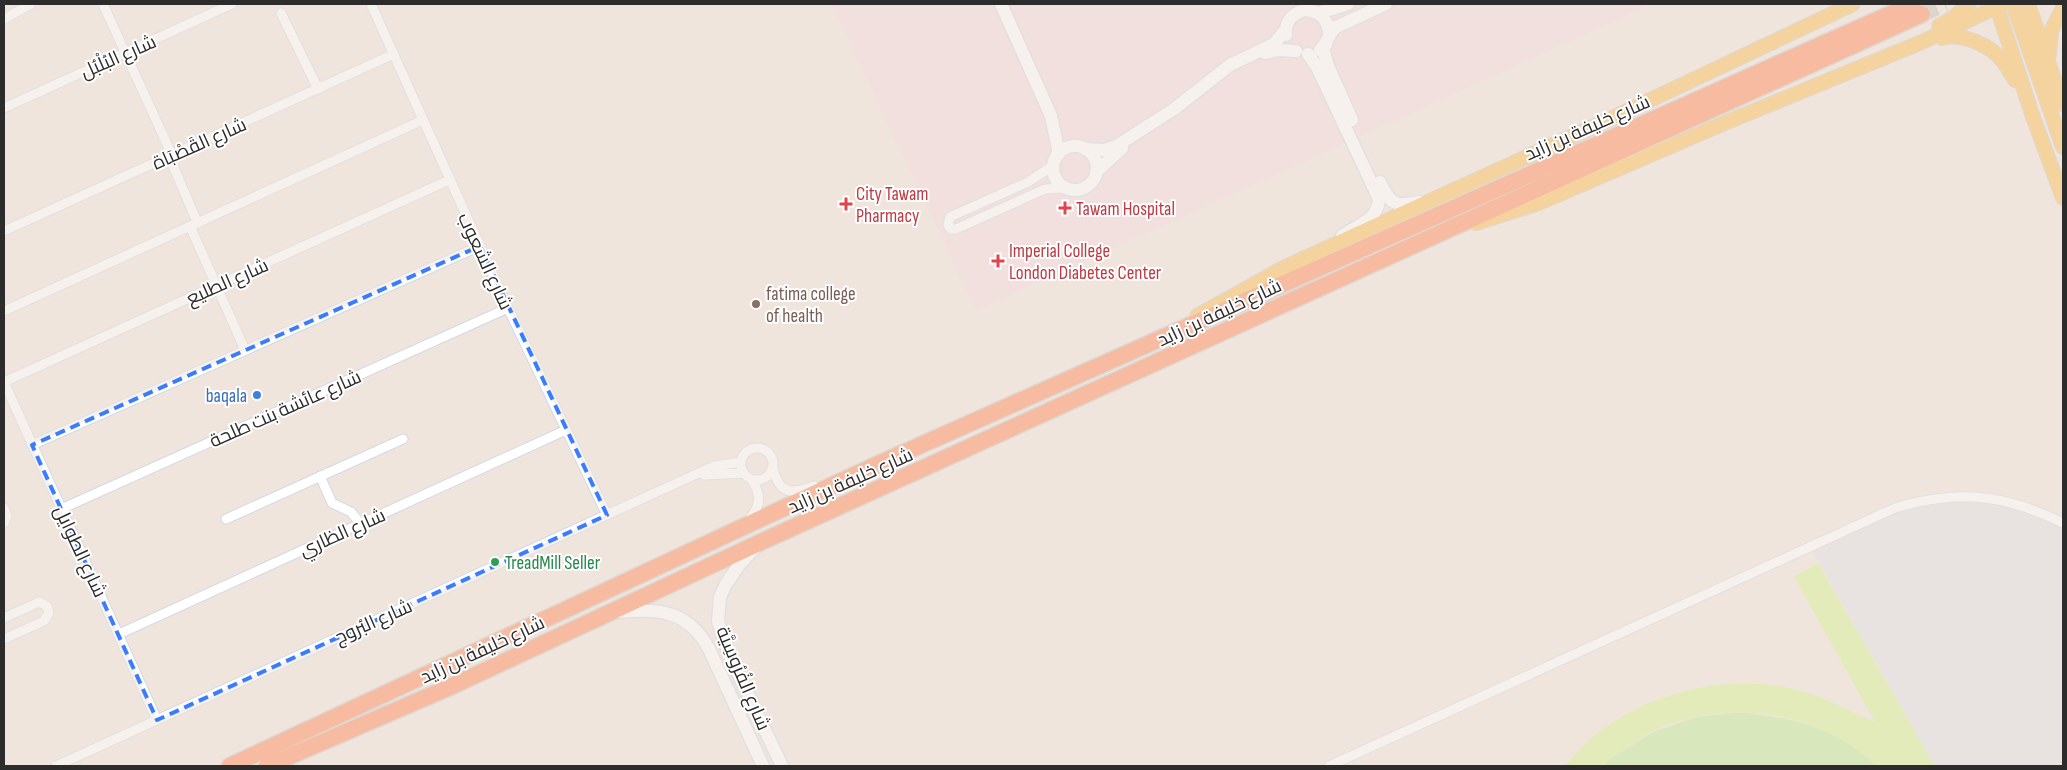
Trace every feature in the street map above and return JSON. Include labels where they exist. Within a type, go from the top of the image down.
[{"type":"highway","name":"شارع خليفة بن زايد","points":[[267,766],[450,687],[608,612],[1449,228],[1917,9]]},
{"type":"highway","name":"شارع خليفة بن زايد","points":[[230,766],[876,465],[1168,335],[1917,9]]},
{"type":"main road","name":"شارع خليفة بن زايد","points":[[1168,335],[1255,282],[1644,104],[1853,4]]},
{"type":"main road","points":[[1926,33],[1951,11],[1956,4]]},
{"type":"main road","points":[[1892,55],[1908,42],[1953,18],[1969,4]]},
{"type":"main road","points":[[2013,4],[2063,147]]},
{"type":"main road","points":[[2028,4],[2063,104]]},
{"type":"main road","name":"شارع خليفة بن زايد","points":[[1449,228],[1495,218],[1538,203],[1718,126],[1892,55],[1999,5]]},
{"type":"main road","points":[[1999,5],[2025,95],[2063,198]]},
{"type":"main road","points":[[2048,63],[2051,31],[2063,8]]},
{"type":"main road","points":[[1892,55],[1915,50],[1949,36],[1960,37],[1998,56],[2025,95]]},
{"type":"street","points":[[4,19],[31,4]]},
{"type":"street","points":[[103,4],[171,156],[216,286],[245,350]]},
{"type":"street","name":"شارع البُلْبُل","points":[[4,108],[232,4]]},
{"type":"street","name":"شارع الشعوب","points":[[371,4],[508,308],[607,515]]},
{"type":"street","points":[[1001,4],[1051,116],[1067,136],[1094,158],[1096,172]]},
{"type":"street","points":[[1319,14],[1348,4]]},
{"type":"street","points":[[1386,4],[1344,22],[1328,39],[1318,52],[1278,50],[1267,52],[1242,64],[1183,110],[1121,148],[1096,172],[1093,180],[1086,187],[1075,190],[1066,188],[1045,190],[956,229],[951,229],[948,225],[950,217],[1028,182],[1071,147],[1100,151],[1118,145],[1174,110],[1230,65],[1269,47],[1286,29],[1291,18],[1299,12],[1308,10],[1319,14],[1327,22],[1328,39],[1323,49],[1328,66],[1387,196],[1400,205],[1432,200]]},
{"type":"street","points":[[281,13],[318,89]]},
{"type":"street","points":[[1286,29],[1287,41],[1302,52],[1317,67],[1379,199],[1377,210],[1372,217],[1347,232],[1332,246]]},
{"type":"street","name":"شارع القَصْبَاة","points":[[4,231],[394,54]]},
{"type":"street","points":[[1051,116],[1056,159],[1056,178],[1066,188]]},
{"type":"street","points":[[4,311],[423,120]]},
{"type":"street","name":"شارع الطليع","points":[[4,382],[450,180]]},
{"type":"street","points":[[32,445],[480,246]]},
{"type":"street","name":"شارع عائشة بنت طلحة","points":[[61,509],[508,308]]},
{"type":"street","name":"شارع الطوايل","points":[[4,382],[157,720]]},
{"type":"street","name":"شارع الظاري","points":[[119,634],[566,430]]},
{"type":"street","points":[[226,519],[404,439]]},
{"type":"street","points":[[743,527],[754,514],[759,502],[759,491],[741,462],[749,449],[761,448],[771,454],[774,462],[773,470],[778,484],[785,490],[797,492],[876,465]]},
{"type":"street","name":"شارع البُروج","points":[[56,766],[715,466],[741,462]]},
{"type":"street","points":[[748,476],[764,479],[773,470]]},
{"type":"street","name":"شارع البُروج","points":[[692,478],[718,472],[748,476]]},
{"type":"street","points":[[320,476],[332,503],[351,512],[361,524]]},
{"type":"street","points":[[1329,766],[1895,508],[1930,499],[1975,496],[2023,505],[2063,523]]},
{"type":"street","points":[[4,508],[6,516],[4,523]]},
{"type":"street","name":"شارع الفُرُوسِيَّة","points":[[761,542],[739,565],[726,584],[720,597],[718,621],[728,652],[782,766]]},
{"type":"street","points":[[4,618],[39,602],[46,606],[49,612],[44,621],[4,639]]},
{"type":"street","name":"شارع الفُرُوسِيَّة","points":[[608,612],[646,610],[668,612],[697,631],[709,649],[763,766]]},
{"type":"highlighted area","points":[[480,246],[607,515],[157,720],[32,445]]},
{"type":"shaded area","name":"Tawam Hospital","points":[[831,4],[1652,4],[976,311]]},
{"type":"shaded area","points":[[1922,500],[2023,505],[2063,526],[2063,766],[1935,766],[1810,547]]},
{"type":"green space","points":[[1818,563],[1935,766],[1877,766],[1854,747],[1828,733],[1800,722],[1771,715],[1741,713],[1711,714],[1682,720],[1653,731],[1608,760],[1603,766],[1565,766],[1586,743],[1612,723],[1640,707],[1671,695],[1703,687],[1767,684],[1798,690],[1828,700],[1875,722],[1794,577]]},
{"type":"green space","points":[[1740,712],[1797,722],[1830,733],[1861,752],[1877,766],[1603,766],[1608,760],[1653,732],[1696,717]]},
{"type":"tunnel","points":[[1922,14],[1945,4]]},
{"type":"place","name":"City Tawam Pharmacy","points":[[846,204]]},
{"type":"place","name":"Tawam Hospital","points":[[1065,208]]},
{"type":"place","name":"Imperial College London Diabetes Center","points":[[998,261]]},
{"type":"place","name":"fatima college of health","points":[[756,304]]},
{"type":"place","name":"baqala","points":[[257,395]]},
{"type":"place","name":"TreadMill Seller","points":[[495,562]]}]
